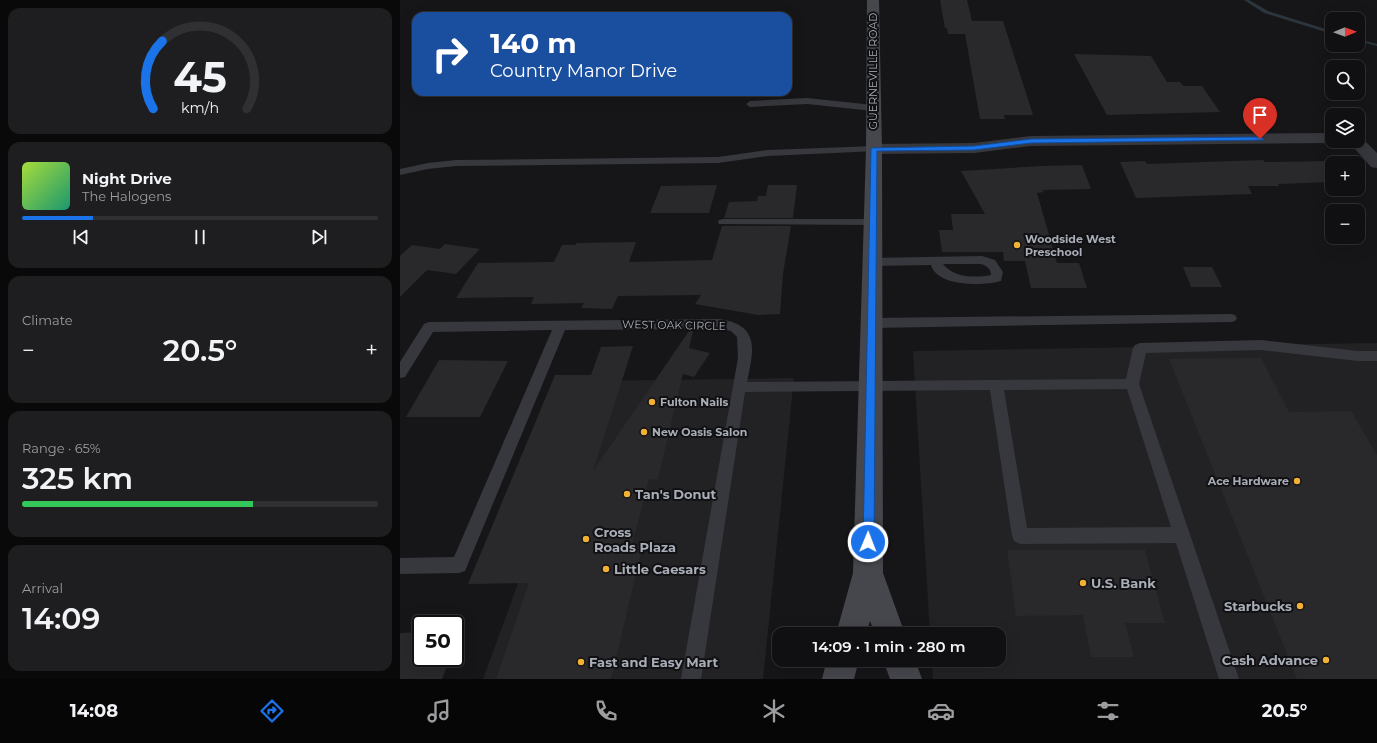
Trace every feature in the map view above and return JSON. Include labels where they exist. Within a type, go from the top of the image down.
[{"type":"main road","name":"GUERNEVILLE ROAD","points":[[853,627],[868,573],[874,149],[873,0]]},
{"type":"main road","name":"GUERNEVILLE ROAD","points":[[868,573],[887,627]]},
{"type":"main road","points":[[838,679],[841,667]]},
{"type":"main road","points":[[902,667],[906,679]]},
{"type":"street","points":[[874,149],[974,148],[1031,141],[1325,138]]},
{"type":"street","points":[[1365,138],[1377,138]]},
{"type":"street","points":[[1363,148],[1377,163]]},
{"type":"lane","points":[[750,104],[807,101],[873,108]]},
{"type":"lane","points":[[400,172],[428,166],[456,163],[718,160],[768,153],[874,149]]},
{"type":"lane","points":[[723,222],[873,222]]},
{"type":"lane","points":[[872,262],[936,261]]},
{"type":"lane","points":[[871,323],[1231,318]]},
{"type":"lane","name":"WEST OAK CIRCLE","points":[[402,367],[429,327],[719,324],[731,326],[741,332],[746,341],[740,387]]},
{"type":"lane","points":[[400,566],[458,565],[561,325]]},
{"type":"lane","points":[[1229,679],[1132,384],[1140,348],[1261,345],[1358,356],[1377,356]]},
{"type":"lane","points":[[691,679],[740,387],[1132,384]]},
{"type":"lane","points":[[996,385],[1020,536],[1181,535]]},
{"type":"shaded area","points":[[1377,343],[1377,679],[933,679],[932,667],[1006,667],[1006,627],[930,627],[913,351]]},
{"type":"shaded area","points":[[794,378],[763,679],[483,679],[592,381]]},
{"type":"building","points":[[940,0],[967,0],[972,21],[1003,21],[1033,115],[1004,115],[1005,119],[980,119],[965,34],[948,34],[947,28],[945,28]]},
{"type":"building","points":[[1074,54],[1151,56],[1167,82],[1180,82],[1183,86],[1202,86],[1220,112],[1107,115]]},
{"type":"building","points":[[1263,160],[1265,162],[1325,161],[1325,182],[1278,184],[1279,186],[1248,186],[1252,194],[1136,198],[1120,162],[1145,161],[1147,164]]},
{"type":"building","points":[[1082,165],[1091,189],[1042,190],[1044,192],[1037,193],[1057,263],[1079,263],[1087,288],[1031,288],[1025,261],[1004,261],[1003,252],[942,252],[939,230],[953,230],[951,214],[985,214],[961,171]]},
{"type":"building","points":[[717,185],[709,213],[650,213],[661,186]]},
{"type":"building","points":[[768,185],[797,185],[793,218],[724,218],[729,202],[757,201],[758,196],[766,196]]},
{"type":"building","points":[[722,226],[791,226],[783,274],[780,314],[758,315],[695,304],[701,295],[618,296],[612,309],[581,308],[584,303],[531,304],[534,297],[456,298],[478,263],[554,262],[562,245],[575,245],[577,243],[636,242],[629,262],[712,260]]},
{"type":"building","points":[[445,244],[480,249],[456,274],[427,270],[400,297],[400,256],[412,245],[440,249]]},
{"type":"building","points":[[1183,267],[1212,267],[1222,287],[1191,287]]},
{"type":"building","name":"Cross Roads Plaza","points":[[689,331],[693,331],[689,348],[710,353],[694,377],[683,374],[658,479],[649,479],[632,545],[643,545],[611,679],[496,679],[529,583],[468,584],[555,375],[591,375],[601,347],[633,346],[593,471]]},
{"type":"building","points":[[1261,358],[1289,412],[1351,411],[1377,455],[1377,679],[1297,679],[1169,359]]},
{"type":"building","points":[[439,360],[508,361],[480,417],[406,417]]},
{"type":"building","name":"U.S. Bank","points":[[1007,550],[1145,550],[1165,623],[1125,623],[1134,657],[1091,657],[1083,615],[1016,616]]},
{"type":"building","points":[[412,632],[412,667],[447,667],[442,679],[400,679],[400,633]]},
{"type":"waterway","points":[[1246,0],[1266,12],[1325,31]]},
{"type":"waterway","points":[[1365,42],[1377,45]]},
{"type":"place","name":"Woodside West Preschool","points":[[1017,245]]},
{"type":"place","name":"Fulton Nails","points":[[652,402]]},
{"type":"place","name":"New Oasis Salon","points":[[644,432]]},
{"type":"place","name":"Ace Hardware","points":[[1297,481]]},
{"type":"place","name":"Tan's Donut","points":[[627,494]]},
{"type":"place","name":"Cross Roads Plaza","points":[[586,539]]},
{"type":"place","name":"Little Caesars","points":[[606,569]]},
{"type":"place","name":"U.S. Bank","points":[[1083,583]]},
{"type":"place","name":"Starbucks","points":[[1300,606]]},
{"type":"place","name":"Cash Advance","points":[[1326,660]]},
{"type":"place","name":"Fast and Easy Mart","points":[[581,662]]},
{"type":"route","points":[[868,542],[874,149],[974,148],[1031,141],[1260,139]]}]
